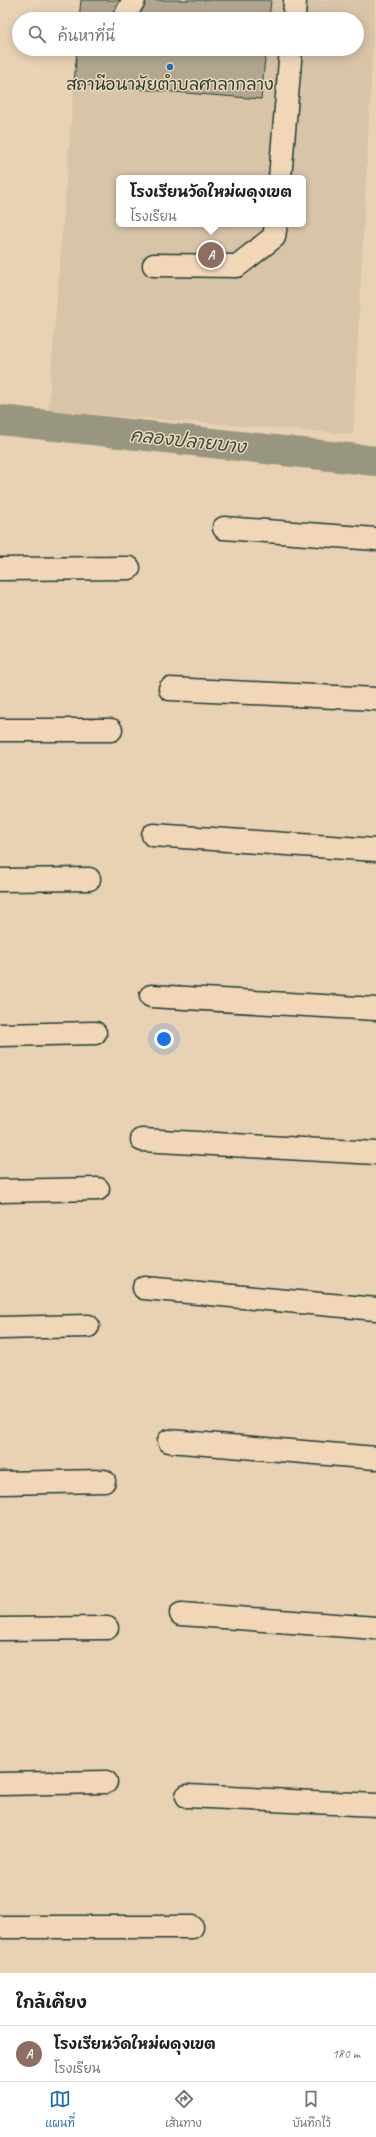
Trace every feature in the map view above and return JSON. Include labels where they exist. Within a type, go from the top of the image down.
[{"type":"street","points":[[127,12],[134,0]]},
{"type":"street","points":[[294,12],[295,0]]},
{"type":"street","points":[[280,175],[290,56]]},
{"type":"street","points":[[154,265],[238,266],[274,237],[276,227]]},
{"type":"street","points":[[224,528],[376,539]]},
{"type":"street","points":[[0,569],[129,568]]},
{"type":"street","points":[[170,689],[376,699]]},
{"type":"street","points":[[0,730],[111,730]]},
{"type":"street","points":[[153,835],[376,850]]},
{"type":"street","points":[[0,880],[89,879]]},
{"type":"street","points":[[151,996],[376,1009]]},
{"type":"street","points":[[0,1036],[95,1033]]},
{"type":"street","points":[[142,1140],[376,1153]]},
{"type":"street","points":[[0,1191],[98,1189]]},
{"type":"street","points":[[144,1288],[376,1309]]},
{"type":"street","points":[[0,1328],[88,1326]]},
{"type":"street","points":[[169,1441],[376,1458]]},
{"type":"street","points":[[0,1483],[104,1481]]},
{"type":"street","points":[[181,1614],[376,1628]]},
{"type":"street","points":[[0,1629],[107,1628]]},
{"type":"street","points":[[0,1784],[106,1782]]},
{"type":"street","points":[[187,1796],[376,1805]]},
{"type":"street","points":[[0,1927],[192,1927]]},
{"type":"shaded area","points":[[271,0],[375,0],[353,434],[48,411],[74,84],[261,99],[265,56],[364,56],[364,12],[270,12]]},
{"type":"building","points":[[81,0],[271,0],[270,12],[80,12]]},
{"type":"building","name":"สถานีอนามัยตำบลศาลากลาง","points":[[76,56],[265,56],[261,99],[74,84]]},
{"type":"waterway","name":"คลองปลายบาง","points":[[0,420],[376,461]]},
{"type":"place","name":"สถานีอนามัยตำบลศาลากลาง","points":[[170,67]]},
{"type":"place","name":"โรงเรียนวัดใหม่ผดุงเขต","points":[[211,255]]}]
